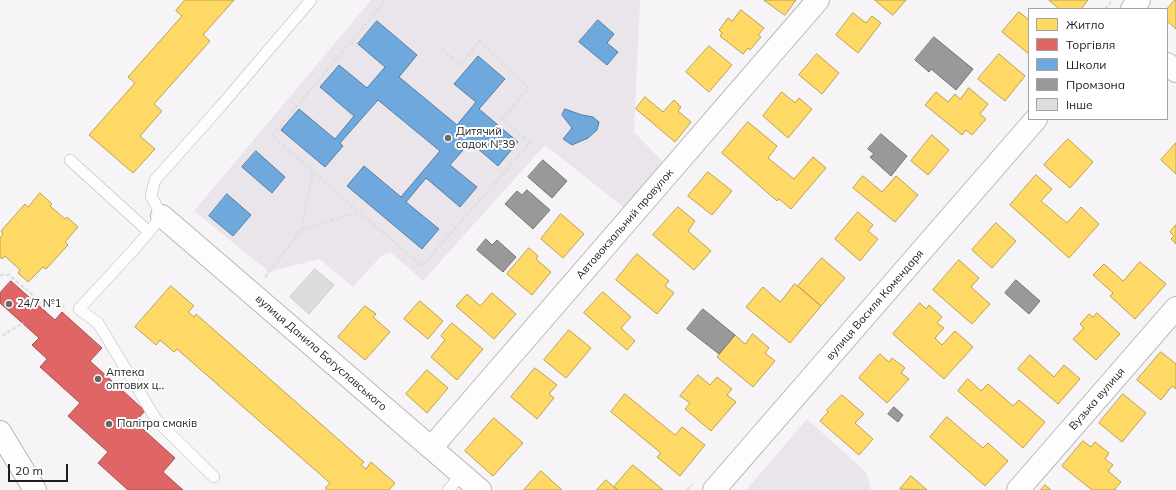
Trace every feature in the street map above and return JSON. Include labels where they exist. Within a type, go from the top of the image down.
[{"type":"street","name":"Автовокзальний провулок","points":[[431,448],[818,0]]},
{"type":"street","points":[[1133,8],[1139,0]]},
{"type":"street","points":[[1168,65],[1176,71]]},
{"type":"street","name":"вулиця Василя Комендаря","points":[[714,490],[1035,120]]},
{"type":"street","name":"вулиця Данила Богуславського","points":[[155,224],[251,293],[431,448],[455,482],[480,490]]},
{"type":"street","name":"Вузька вулиця","points":[[1018,490],[1176,308]]},
{"type":"street","points":[[0,432],[35,490]]},
{"type":"lane","points":[[214,477],[157,421],[98,323],[79,309],[155,224],[151,196],[154,180],[220,107],[311,0]]},
{"type":"lane","points":[[70,160],[155,224]]},
{"type":"path","points":[[1106,8],[1113,0]]},
{"type":"path","points":[[385,1],[272,136],[422,266],[530,143],[502,119],[529,88],[479,41],[461,65],[439,47]]},
{"type":"path","points":[[251,293],[301,230],[313,171]]},
{"type":"path","points":[[301,230],[359,212]]},
{"type":"path","points":[[0,275],[9,275],[40,302],[79,309]]},
{"type":"path","points":[[2,336],[23,323]]},
{"type":"shaded area","name":"Дитячий садок №39","points":[[371,0],[640,0],[634,132],[666,165],[627,210],[545,145],[423,281],[390,252],[381,256],[353,287],[319,259],[269,272],[194,211]]},
{"type":"shaded area","points":[[807,419],[866,472],[871,490],[746,490]]},
{"type":"building: Житло","points":[[185,0],[234,0],[203,35],[210,41],[154,104],[162,111],[140,136],[155,149],[133,173],[89,135],[135,83],[128,77],[182,16],[176,11]]},
{"type":"building: Житло","points":[[764,0],[796,0],[785,15]]},
{"type":"building: Житло","points":[[875,0],[906,0],[893,15]]},
{"type":"building: Житло","points":[[1049,0],[1088,0],[1082,8],[1059,8]]},
{"type":"building: Житло","points":[[1176,0],[1176,29],[1168,22],[1168,8]]},
{"type":"building: Житло","points":[[741,10],[764,28],[758,35],[761,37],[750,50],[748,48],[743,54],[720,36],[722,33],[719,30],[728,18],[732,21]]},
{"type":"building: Житло","points":[[1019,12],[1028,19],[1028,53],[1002,32]]},
{"type":"building: Житло","points":[[853,13],[866,23],[872,16],[881,23],[858,53],[836,35]]},
{"type":"building: Житло","points":[[709,46],[732,65],[709,92],[686,72]]},
{"type":"building: Житло","points":[[817,54],[839,73],[822,94],[799,75]]},
{"type":"building: Житло","points":[[999,54],[1025,76],[1005,101],[978,79]]},
{"type":"building: Житло","points":[[969,88],[988,104],[980,114],[986,119],[972,135],[966,130],[962,135],[925,105],[936,92],[948,102],[955,94],[960,99]]},
{"type":"building: Житло","points":[[782,92],[795,103],[799,98],[812,109],[788,138],[763,116]]},
{"type":"building: Житло","points":[[645,97],[663,112],[674,100],[681,107],[678,111],[691,122],[675,142],[636,109]]},
{"type":"building: Житло","points":[[748,122],[777,146],[768,158],[794,179],[813,157],[826,168],[791,209],[779,199],[777,201],[722,153]]},
{"type":"building: Житло","points":[[932,135],[949,150],[928,175],[911,161]]},
{"type":"building: Житло","points":[[1068,139],[1093,162],[1070,188],[1044,165]]},
{"type":"building: Житло","points":[[1176,143],[1176,174],[1161,160]]},
{"type":"building: Житло","points":[[708,172],[732,191],[712,215],[688,196]]},
{"type":"building: Житло","points":[[1036,175],[1052,189],[1041,201],[1067,223],[1081,207],[1099,224],[1069,258],[1010,205]]},
{"type":"building: Житло","points":[[863,176],[882,192],[896,176],[918,195],[895,222],[853,188]]},
{"type":"building: Житло","points":[[40,193],[52,204],[50,206],[65,219],[67,217],[78,227],[65,242],[68,245],[46,269],[43,267],[28,282],[18,273],[20,270],[5,256],[2,259],[0,257],[0,238],[3,234],[1,231],[25,204],[28,207]]},
{"type":"building: Житло","points":[[678,207],[695,221],[688,231],[711,251],[694,270],[653,235]]},
{"type":"building: Житло","points":[[858,212],[873,225],[868,231],[878,239],[860,261],[835,239]]},
{"type":"building: Житло","points":[[561,214],[584,234],[563,258],[541,239]]},
{"type":"building: Житло","points":[[996,223],[1016,241],[992,268],[972,250]]},
{"type":"building: Житло","points":[[1176,225],[1176,244],[1171,239],[1174,236],[1170,232]]},
{"type":"building: Житло","points":[[529,248],[538,256],[536,259],[551,272],[532,295],[507,274]]},
{"type":"building: Житло","points":[[637,254],[669,281],[665,286],[674,293],[657,314],[616,280]]},
{"type":"building: Житло","points":[[822,258],[845,278],[821,306],[798,286]]},
{"type":"building: Житло","points":[[959,260],[979,278],[971,287],[990,304],[972,324],[933,290]]},
{"type":"building: Житло","points":[[1140,262],[1166,284],[1135,319],[1110,296],[1113,293],[1093,275],[1104,264],[1123,281]]},
{"type":"building: Житло","points":[[795,284],[821,306],[790,343],[746,307],[763,287],[780,302]]},
{"type":"building: Житло","points":[[171,286],[194,306],[188,312],[194,317],[196,314],[364,462],[361,465],[366,469],[371,462],[395,483],[389,490],[327,490],[325,488],[330,483],[177,349],[174,352],[160,340],[156,345],[135,327]]},
{"type":"building: Житло","points":[[603,292],[631,317],[621,328],[635,341],[627,350],[584,313]]},
{"type":"building: Житло","points":[[492,293],[516,314],[494,339],[456,306],[467,294],[480,306]]},
{"type":"building: Житло","points":[[420,301],[443,321],[428,339],[404,319]]},
{"type":"building: Житло","points":[[920,303],[926,309],[929,305],[942,317],[937,323],[944,328],[935,338],[942,345],[955,331],[973,347],[944,379],[893,334]]},
{"type":"building: Житло","points":[[365,306],[376,314],[373,317],[390,332],[365,360],[338,337]]},
{"type":"building: Житло","points":[[1097,313],[1120,334],[1096,360],[1073,339],[1084,328],[1080,324],[1089,314],[1093,317]]},
{"type":"building: Житло","points":[[452,323],[483,349],[457,380],[431,357],[445,340],[441,336]]},
{"type":"building: Житло","points":[[569,330],[591,348],[566,378],[544,360]]},
{"type":"building: Житло","points":[[753,334],[769,348],[765,353],[775,361],[753,387],[717,357],[735,335],[745,344]]},
{"type":"building: Житло","points":[[1161,352],[1176,364],[1176,389],[1172,386],[1161,400],[1137,380]]},
{"type":"building: Житло","points":[[880,354],[889,362],[892,358],[905,368],[901,373],[909,379],[887,403],[859,378]]},
{"type":"building: Житло","points":[[1030,355],[1054,377],[1064,365],[1080,379],[1058,404],[1018,369]]},
{"type":"building: Житло","points":[[535,368],[557,385],[549,394],[554,398],[537,419],[511,397]]},
{"type":"building: Житло","points":[[427,370],[448,388],[427,413],[406,394]]},
{"type":"building: Житло","points":[[698,375],[710,385],[717,377],[732,389],[727,395],[736,402],[711,431],[685,409],[690,403],[680,396]]},
{"type":"building: Житло","points":[[968,379],[981,391],[988,384],[1013,406],[1019,400],[1045,422],[1023,448],[958,391]]},
{"type":"building: Житло","points":[[625,394],[675,435],[682,427],[705,445],[680,476],[657,457],[661,453],[611,412]]},
{"type":"building: Житло","points":[[1123,394],[1146,413],[1122,442],[1099,423]]},
{"type":"building: Житло","points":[[842,395],[864,414],[855,423],[873,439],[859,455],[820,421],[828,412],[827,410]]},
{"type":"building: Житло","points":[[947,417],[983,448],[988,443],[1008,461],[985,486],[930,437]]},
{"type":"building: Житло","points":[[494,418],[523,443],[493,476],[465,451]]},
{"type":"building: Житло","points":[[1083,441],[1091,447],[1095,442],[1109,453],[1105,459],[1113,465],[1108,471],[1121,482],[1115,489],[1116,490],[1092,490],[1062,466]]},
{"type":"building: Житло","points":[[633,465],[663,490],[618,490],[614,487]]},
{"type":"building: Житло","points":[[541,471],[562,490],[524,490]]},
{"type":"building: Житло","points":[[911,476],[927,490],[900,489]]},
{"type":"building: Житло","points":[[606,480],[614,487],[618,490],[597,490]]},
{"type":"building: Житло","points":[[1045,485],[1051,490],[1041,490]]},
{"type":"building: Торгівля","points":[[11,281],[55,320],[62,312],[102,348],[90,361],[145,411],[135,422],[175,458],[163,472],[183,490],[128,490],[98,463],[108,452],[68,416],[80,403],[40,367],[47,359],[32,345],[39,338],[0,303],[0,293]]},
{"type":"building: Школи","points":[[598,20],[614,34],[607,43],[618,52],[607,65],[579,42]]},
{"type":"building: Школи","points":[[377,21],[417,55],[399,77],[457,125],[476,102],[454,84],[478,56],[505,79],[479,109],[518,142],[498,166],[470,142],[450,165],[477,187],[460,207],[426,178],[406,202],[439,229],[422,249],[347,186],[364,166],[401,197],[440,151],[378,100],[340,143],[343,146],[325,167],[281,130],[299,109],[335,139],[354,116],[320,87],[339,65],[367,88],[385,67],[358,44]]},
{"type":"building: Школи","points":[[565,109],[593,117],[599,122],[597,130],[588,138],[572,145],[563,139],[572,128],[562,115]]},
{"type":"building: Школи","points":[[256,151],[285,177],[272,193],[242,167]]},
{"type":"building: Школи","points":[[227,194],[251,215],[233,236],[209,216]]},
{"type":"building: Промзона","points":[[934,37],[973,69],[956,90],[931,69],[929,72],[915,60]]},
{"type":"building: Промзона","points":[[881,134],[907,156],[891,176],[870,157],[874,154],[868,149]]},
{"type":"building: Промзона","points":[[543,160],[567,181],[552,198],[528,177]]},
{"type":"building: Промзона","points":[[527,190],[550,210],[533,229],[505,204],[517,191],[522,195]]},
{"type":"building: Промзона","points":[[486,239],[492,245],[497,240],[516,257],[503,272],[477,250]]},
{"type":"building: Промзона","points":[[1016,280],[1040,301],[1029,314],[1005,293]]},
{"type":"building: Промзона","points":[[703,309],[735,335],[719,354],[687,329]]},
{"type":"building: Промзона","points":[[894,407],[903,415],[898,422],[888,414]]},
{"type":"building: Інше","points":[[315,269],[334,285],[309,314],[290,297]]},
{"type":"place","name":"Дитячий садок №39","points":[[448,138]]},
{"type":"place","name":"24/7 №1","points":[[9,304]]},
{"type":"place","name":"Аптека оптових ц‥","points":[[98,379]]},
{"type":"place","name":"Палітра смаків","points":[[109,424]]}]
